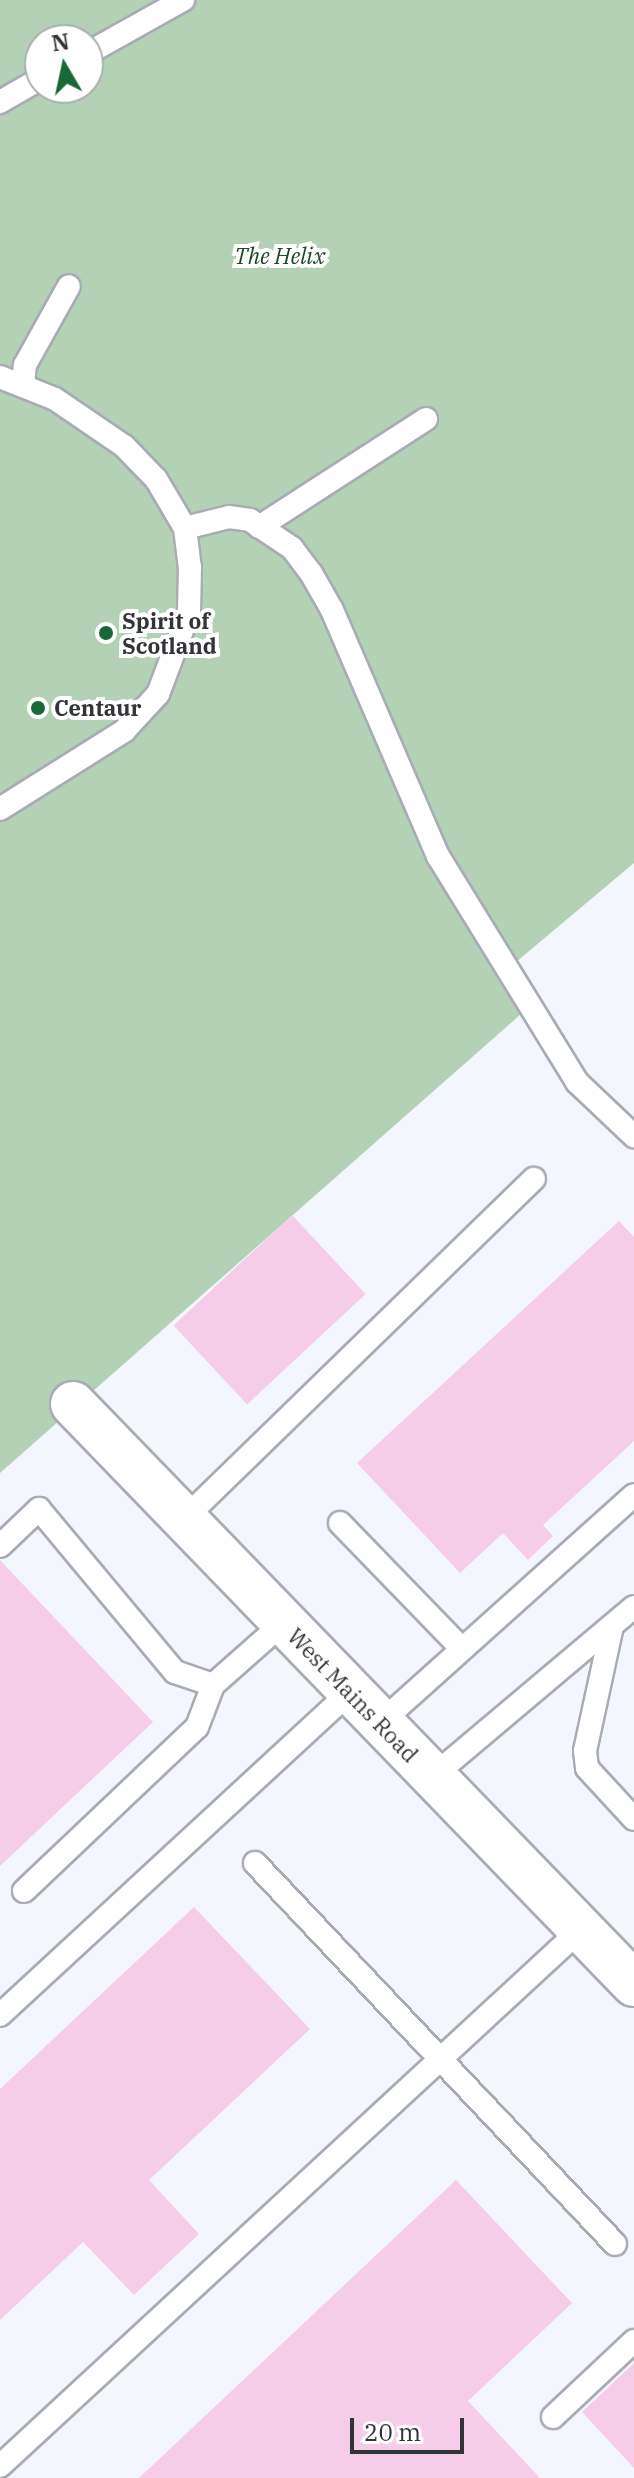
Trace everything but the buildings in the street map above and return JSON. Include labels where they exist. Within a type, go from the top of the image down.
[{"type":"street","name":"West Mains Road","points":[[73,1404],[634,1984]]},
{"type":"lane","points":[[104,44],[183,0]]},
{"type":"lane","points":[[0,102],[24,88]]},
{"type":"lane","points":[[23,386],[25,365],[69,286]]},
{"type":"lane","points":[[0,377],[67,406],[124,446],[156,479],[185,528],[189,612],[158,694],[124,731],[0,809]]},
{"type":"lane","points":[[259,527],[426,419]]},
{"type":"lane","points":[[185,528],[229,517],[259,527],[292,548],[332,610],[438,856],[577,1082],[634,1136]]},
{"type":"lane","points":[[184,1519],[534,1179]]},
{"type":"lane","points":[[380,1723],[634,1495]]},
{"type":"lane","points":[[0,1546],[39,1509],[175,1672],[213,1685]]},
{"type":"lane","points":[[340,1523],[462,1649]]},
{"type":"lane","points":[[432,1777],[634,1607]]},
{"type":"lane","points":[[24,1891],[197,1727],[213,1685],[283,1623]]},
{"type":"lane","points":[[612,1626],[585,1751],[587,1768],[634,1819]]},
{"type":"lane","points":[[0,2015],[350,1692]]},
{"type":"lane","points":[[255,1863],[615,2244]]},
{"type":"lane","points":[[0,2466],[580,1930]]},
{"type":"lane","points":[[553,2417],[634,2341]]},
{"type":"green space","name":"The Helix","points":[[0,0],[634,0],[634,863],[497,978],[521,1014],[0,1473]]},
{"type":"place","name":"Spirit of Scotland","points":[[106,633]]},
{"type":"place","name":"Centaur","points":[[38,708]]}]
